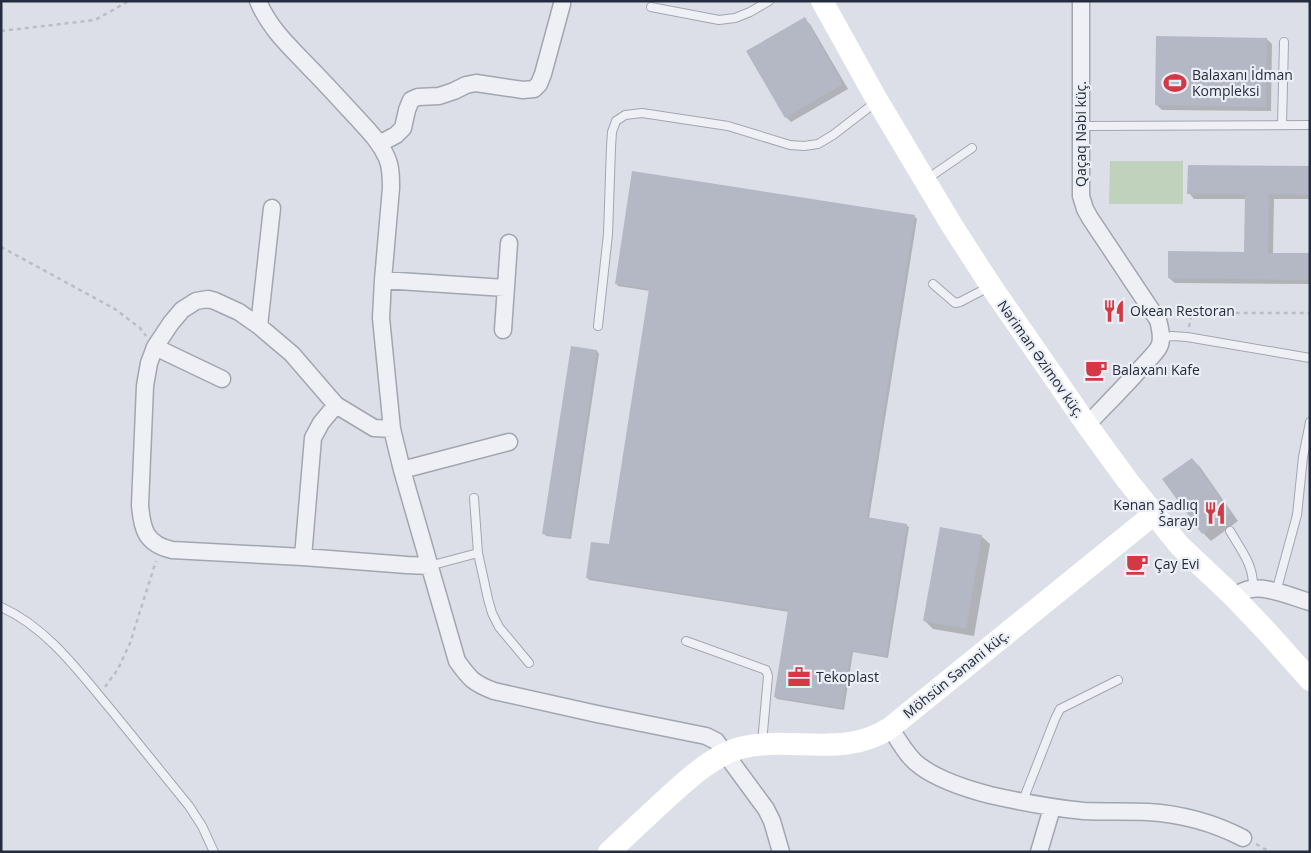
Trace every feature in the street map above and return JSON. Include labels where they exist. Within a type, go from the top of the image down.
[{"type":"main road","name":"Nəriman Əzimov küç.","points":[[822,1],[877,100],[956,232],[1086,424],[1127,480],[1179,545],[1244,593],[1270,635],[1310,680]]},
{"type":"main road","name":"Möhsün Sənani küç.","points":[[609,852],[676,789],[708,764],[725,754],[738,749],[762,745],[832,746],[869,738],[890,728],[1154,514]]},
{"type":"street","points":[[258,1],[270,24],[281,38],[338,97],[379,144],[387,159],[391,182],[381,318],[392,429],[457,661],[468,676],[479,685],[494,690],[597,714],[706,736],[716,741],[766,808],[781,852]]},
{"type":"street","name":"Qaçaq Nəbi küç.","points":[[1081,1],[1081,196],[1090,218],[1158,320],[1161,338]]},
{"type":"street","points":[[379,144],[396,135],[402,128],[411,100],[418,97],[439,96],[454,91],[466,84],[476,82],[523,90],[534,89],[539,84],[543,74],[562,4]]},
{"type":"street","points":[[259,326],[272,208]]},
{"type":"street","points":[[503,330],[509,243]]},
{"type":"street","points":[[383,280],[505,288]]},
{"type":"street","points":[[392,429],[374,428],[336,405],[292,354],[240,312],[208,299],[196,301],[182,310],[170,323],[155,346],[149,363],[145,386],[140,505],[142,524],[150,540],[161,547],[172,550],[303,556],[430,566]]},
{"type":"street","points":[[1086,424],[1152,356],[1159,347],[1161,338]]},
{"type":"street","points":[[155,346],[222,379]]},
{"type":"street","points":[[303,556],[313,438],[321,423],[336,405]]},
{"type":"street","points":[[402,470],[508,442]]},
{"type":"street","points":[[1244,593],[1276,592],[1310,602]]},
{"type":"street","points":[[890,728],[918,766],[934,776],[974,791],[1022,803],[1052,808],[1171,814],[1191,818],[1243,838]]},
{"type":"street","points":[[1039,852],[1052,808]]},
{"type":"lane","points":[[651,6],[719,20],[735,18],[769,1]]},
{"type":"lane","points":[[1282,124],[1284,42]]},
{"type":"lane","points":[[598,326],[608,234],[612,132],[616,122],[625,115],[642,113],[728,126],[790,145],[804,146],[818,144],[833,135],[877,100]]},
{"type":"lane","points":[[1081,126],[1310,125]]},
{"type":"lane","points":[[925,180],[972,148]]},
{"type":"lane","points":[[933,284],[955,303],[991,286]]},
{"type":"lane","points":[[1161,338],[1172,336],[1187,337],[1310,358]]},
{"type":"lane","points":[[1276,592],[1297,515],[1303,457],[1310,422]]},
{"type":"lane","points":[[474,498],[478,553],[488,599],[499,627],[529,663]]},
{"type":"lane","points":[[1230,531],[1251,568],[1254,577],[1244,593]]},
{"type":"lane","points":[[430,566],[478,553]]},
{"type":"lane","points":[[1,607],[15,613],[32,625],[63,654],[189,806],[202,826],[214,852]]},
{"type":"lane","points":[[686,641],[766,670],[768,676],[762,745]]},
{"type":"lane","points":[[1022,803],[1060,709],[1118,680]]},
{"type":"path","points":[[1,31],[95,20],[129,1]]},
{"type":"path","points":[[1,247],[115,308],[140,328],[155,346]]},
{"type":"path","points":[[1187,337],[1191,317],[1198,313],[1310,313]]},
{"type":"path","points":[[98,695],[118,670],[130,643],[161,547]]},
{"type":"green space","points":[[1110,161],[1183,161],[1183,204],[1109,204]]},
{"type":"building","points":[[805,17],[843,84],[785,118],[746,51]]},
{"type":"building","points":[[1156,36],[1267,38],[1266,107],[1155,105]]},
{"type":"building","points":[[1188,165],[1310,166],[1310,195],[1269,194],[1268,253],[1310,253],[1310,280],[1168,278],[1168,251],[1244,252],[1245,194],[1187,194]]},
{"type":"building","points":[[632,171],[915,215],[867,517],[907,524],[886,656],[851,651],[842,708],[774,697],[788,610],[586,578],[591,542],[609,544],[649,289],[615,284]]},
{"type":"building","points":[[571,346],[597,350],[569,538],[542,534]]},
{"type":"building","points":[[1192,458],[1231,513],[1202,534],[1162,479]]},
{"type":"building","points":[[940,527],[982,535],[966,629],[923,621]]},
{"type":"place","name":"Balaxanı İdman Kompleksi","points":[[1175,83]]},
{"type":"place","name":"Okean Restoran","points":[[1114,311]]},
{"type":"place","name":"Balaxanı Kafe","points":[[1096,370]]},
{"type":"place","name":"Kənan Şadlıq Sarayı","points":[[1215,513]]},
{"type":"place","name":"Çay Evi","points":[[1137,564]]},
{"type":"place","name":"Tekoplast","points":[[799,677]]}]
